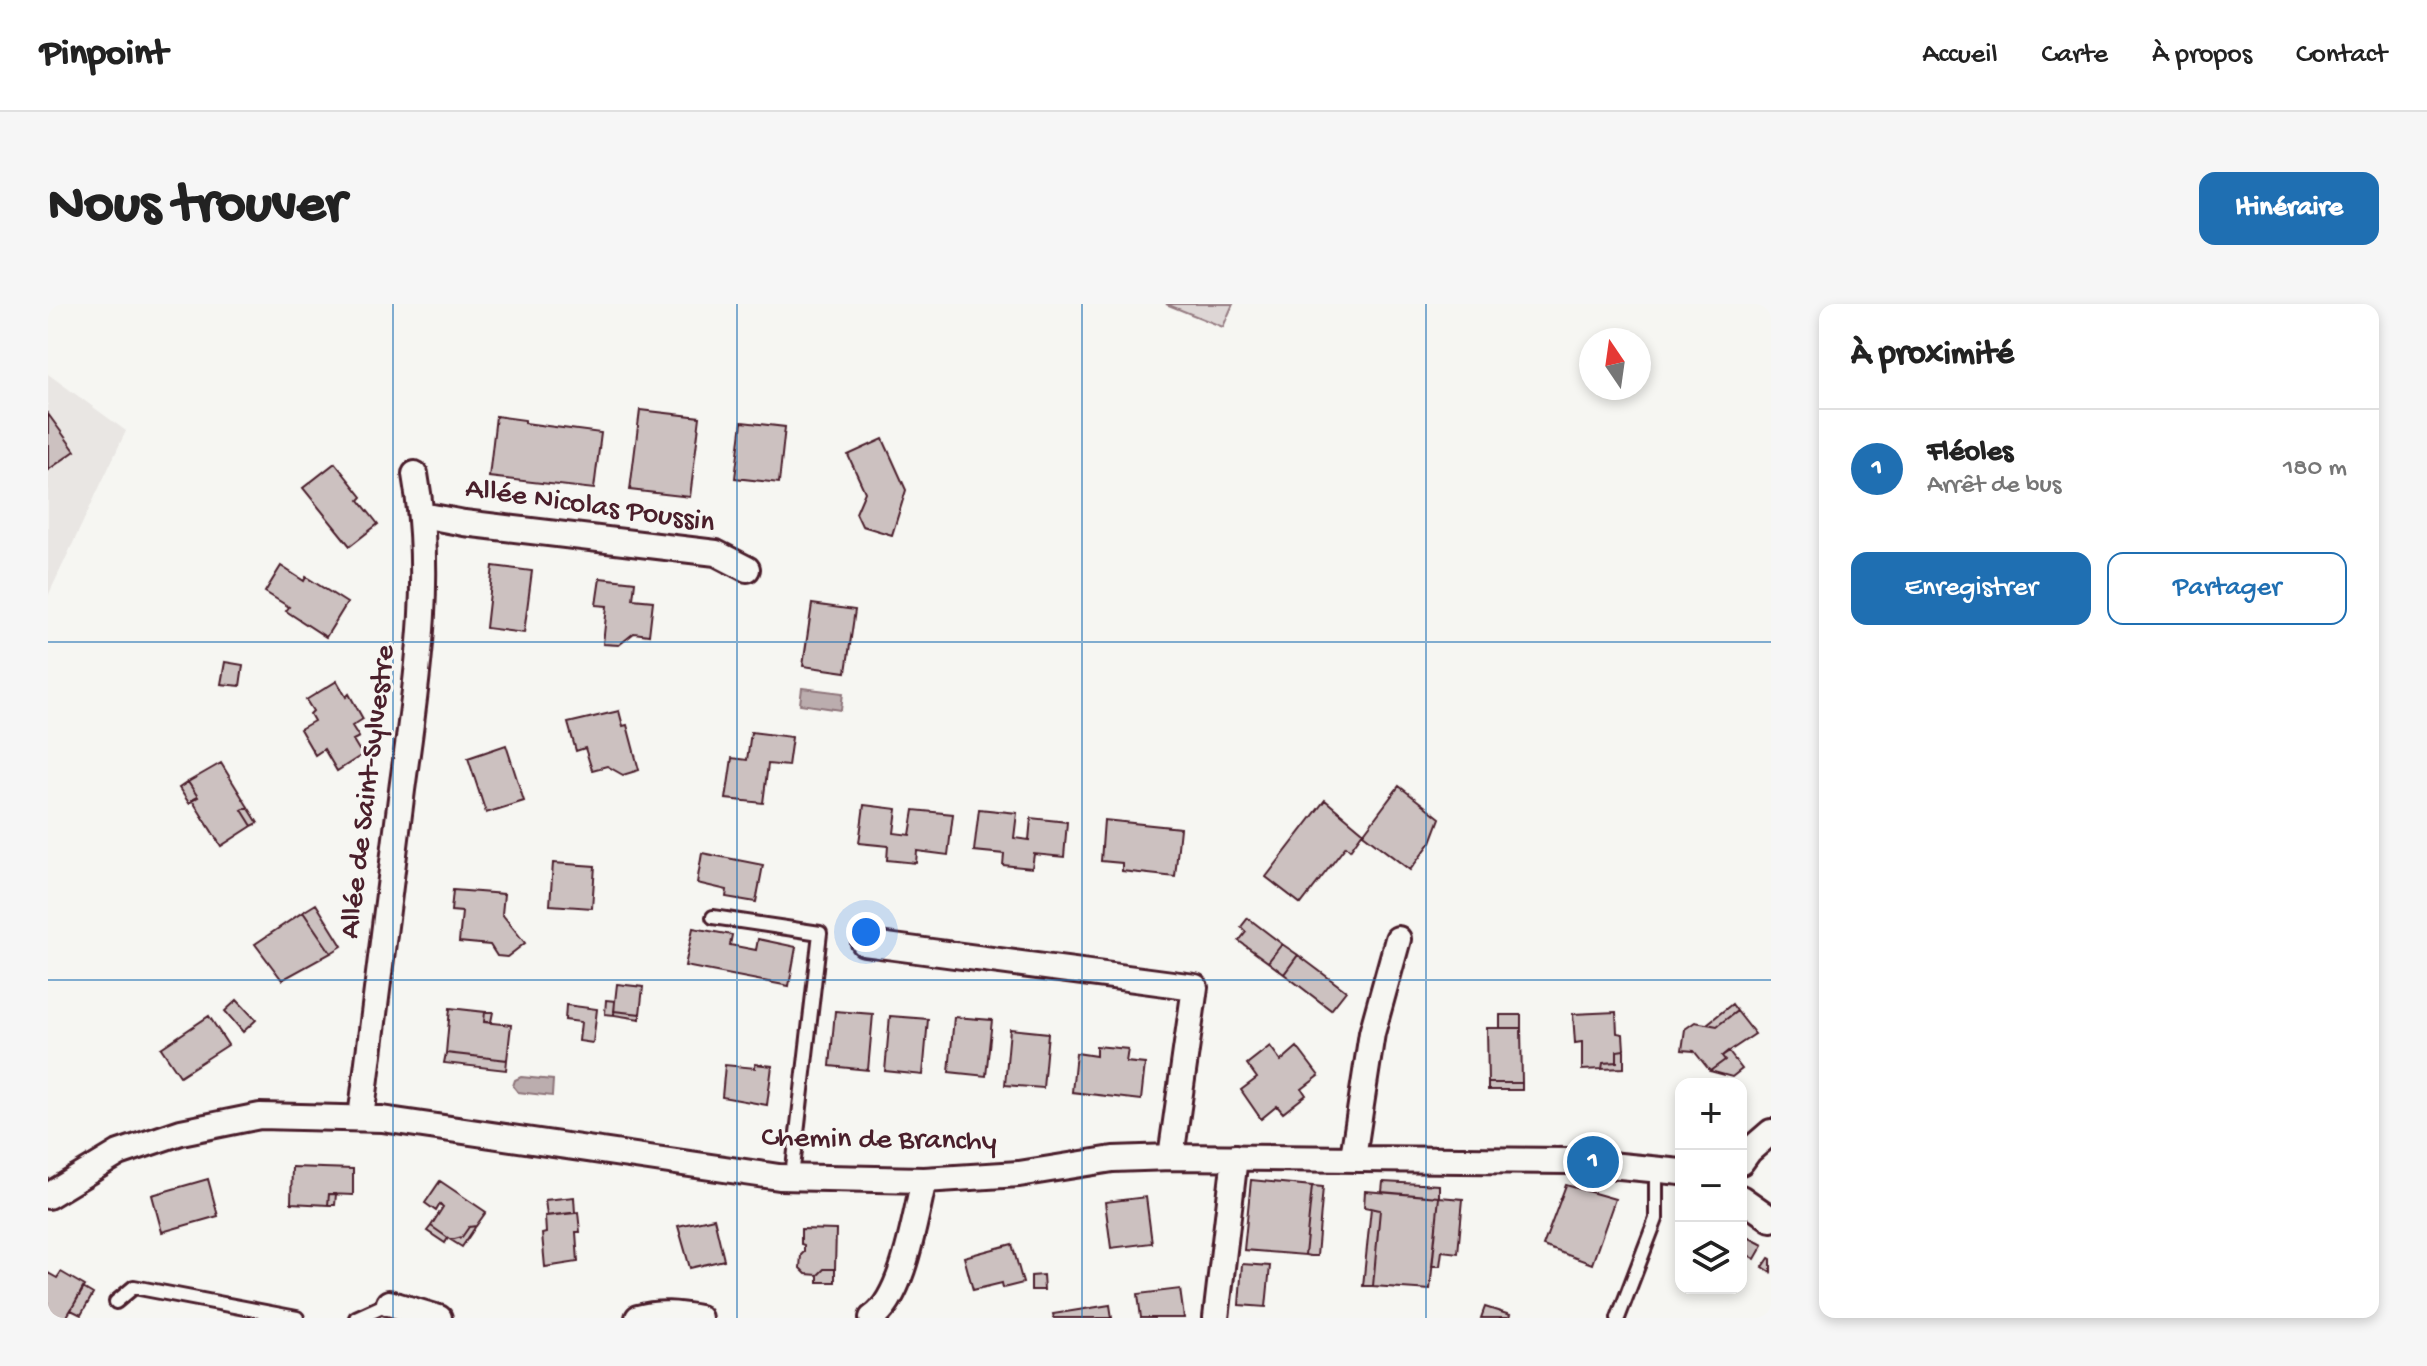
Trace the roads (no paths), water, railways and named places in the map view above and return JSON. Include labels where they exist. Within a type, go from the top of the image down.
[{"type":"street","name":"Allée de Saint-Sylvestre","points":[[361,1118],[419,662],[424,567],[422,515],[415,474]]},
{"type":"street","name":"Allée Nicolas Poussin","points":[[422,515],[464,523],[716,553],[747,569]]},
{"type":"street","points":[[1353,1157],[1372,1033],[1398,939]]},
{"type":"street","points":[[864,943],[1195,987],[1171,1157]]},
{"type":"street","name":"Chemin de Branchy","points":[[48,1196],[119,1153],[181,1132],[260,1116],[361,1118],[792,1177],[924,1180],[1019,1174],[1113,1159],[1171,1157],[1569,1161],[1675,1171]]},
{"type":"street","points":[[1747,1154],[1771,1132]]},
{"type":"street","points":[[1217,1318],[1235,1157]]},
{"type":"street","points":[[872,1318],[882,1312],[899,1278],[924,1180]]},
{"type":"street","points":[[1747,1202],[1771,1219]]},
{"type":"street","points":[[389,1303],[439,1318]]},
{"type":"street","points":[[638,1318],[653,1314],[699,1318]]},
{"type":"lane","points":[[713,917],[820,933],[792,1177]]},
{"type":"lane","points":[[1618,1318],[1656,1219],[1656,1168]]},
{"type":"lane","points":[[116,1302],[134,1287],[297,1318]]},
{"type":"lane","points":[[356,1318],[389,1303]]},
{"type":"place","name":"Fléoles","points":[[1593,1162]]}]
